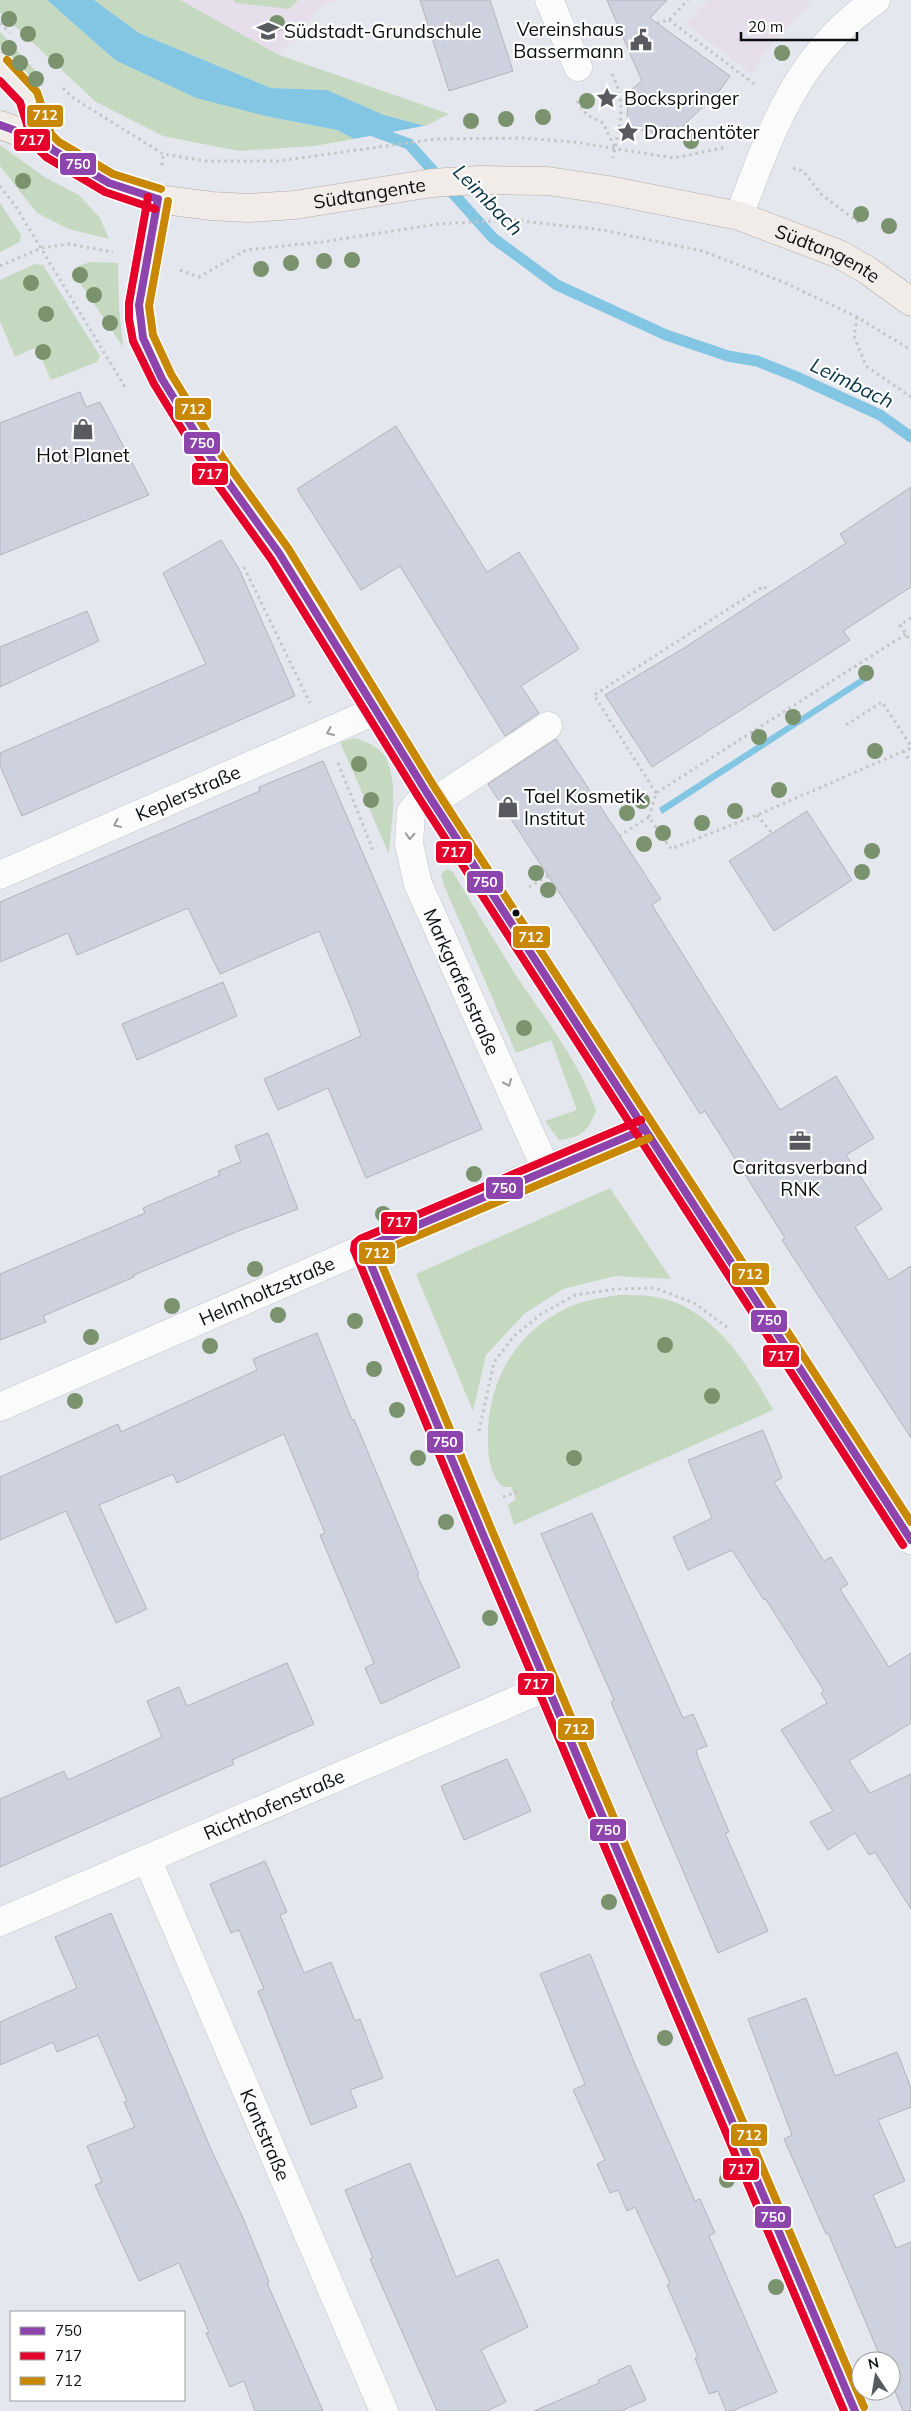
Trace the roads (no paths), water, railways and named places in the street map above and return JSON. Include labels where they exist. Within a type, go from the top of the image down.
[{"type":"main road","points":[[0,67],[29,97],[42,140]]},
{"type":"main road","name":"Südtangente","points":[[0,125],[42,140],[53,150],[109,183],[158,199],[248,208],[295,204],[432,183],[479,180],[565,184],[608,190],[739,216],[839,254],[867,270],[911,302]]},
{"type":"street","points":[[549,0],[578,68]]},
{"type":"street","points":[[739,216],[760,160],[791,91],[809,64],[832,38],[859,12],[876,0]]},
{"type":"street","points":[[158,199],[139,304],[139,318],[143,338],[162,379],[215,464],[279,553],[375,711],[434,803],[910,1536]]},
{"type":"street","name":"Keplerstraße","points":[[0,875],[375,711]]},
{"type":"street","points":[[434,803],[548,726]]},
{"type":"street","points":[[434,803],[488,785]]},
{"type":"street","name":"Markgrafenstraße","points":[[434,803],[411,812],[409,844],[418,884],[546,1169]]},
{"type":"street","name":"Helmholtzstraße","points":[[0,1406],[546,1169],[645,1129]]},
{"type":"street","points":[[364,1248],[547,1686],[856,2411]]},
{"type":"street","name":"Richthofenstraße","points":[[0,1922],[547,1686]]},
{"type":"street","name":"Kantstraße","points":[[147,1858],[384,2411]]},
{"type":"water","points":[[47,0],[94,0],[139,33],[271,88],[327,90],[384,115],[425,126],[354,139],[337,130],[270,117],[196,98],[115,60]]},
{"type":"water","points":[[865,675],[870,679],[662,814],[659,808]]},
{"type":"waterway","name":"Leimbach","points":[[368,129],[409,144],[493,238],[557,285],[666,335],[728,356],[757,361],[797,377],[880,415],[911,437]]},
{"type":"place","name":"Südstadt-Grundschule","points":[[268,31]]},
{"type":"place","name":"Vereinshaus Bassermann","points":[[641,40]]},
{"type":"place","name":"Bockspringer","points":[[607,98]]},
{"type":"place","name":"Drachentöter","points":[[628,132]]},
{"type":"place","name":"Hot Planet","points":[[83,429]]},
{"type":"place","name":"Tael Kosmetik Institut","points":[[508,807]]},
{"type":"place","name":"Caritasverband RNK","points":[[800,1141]]}]
